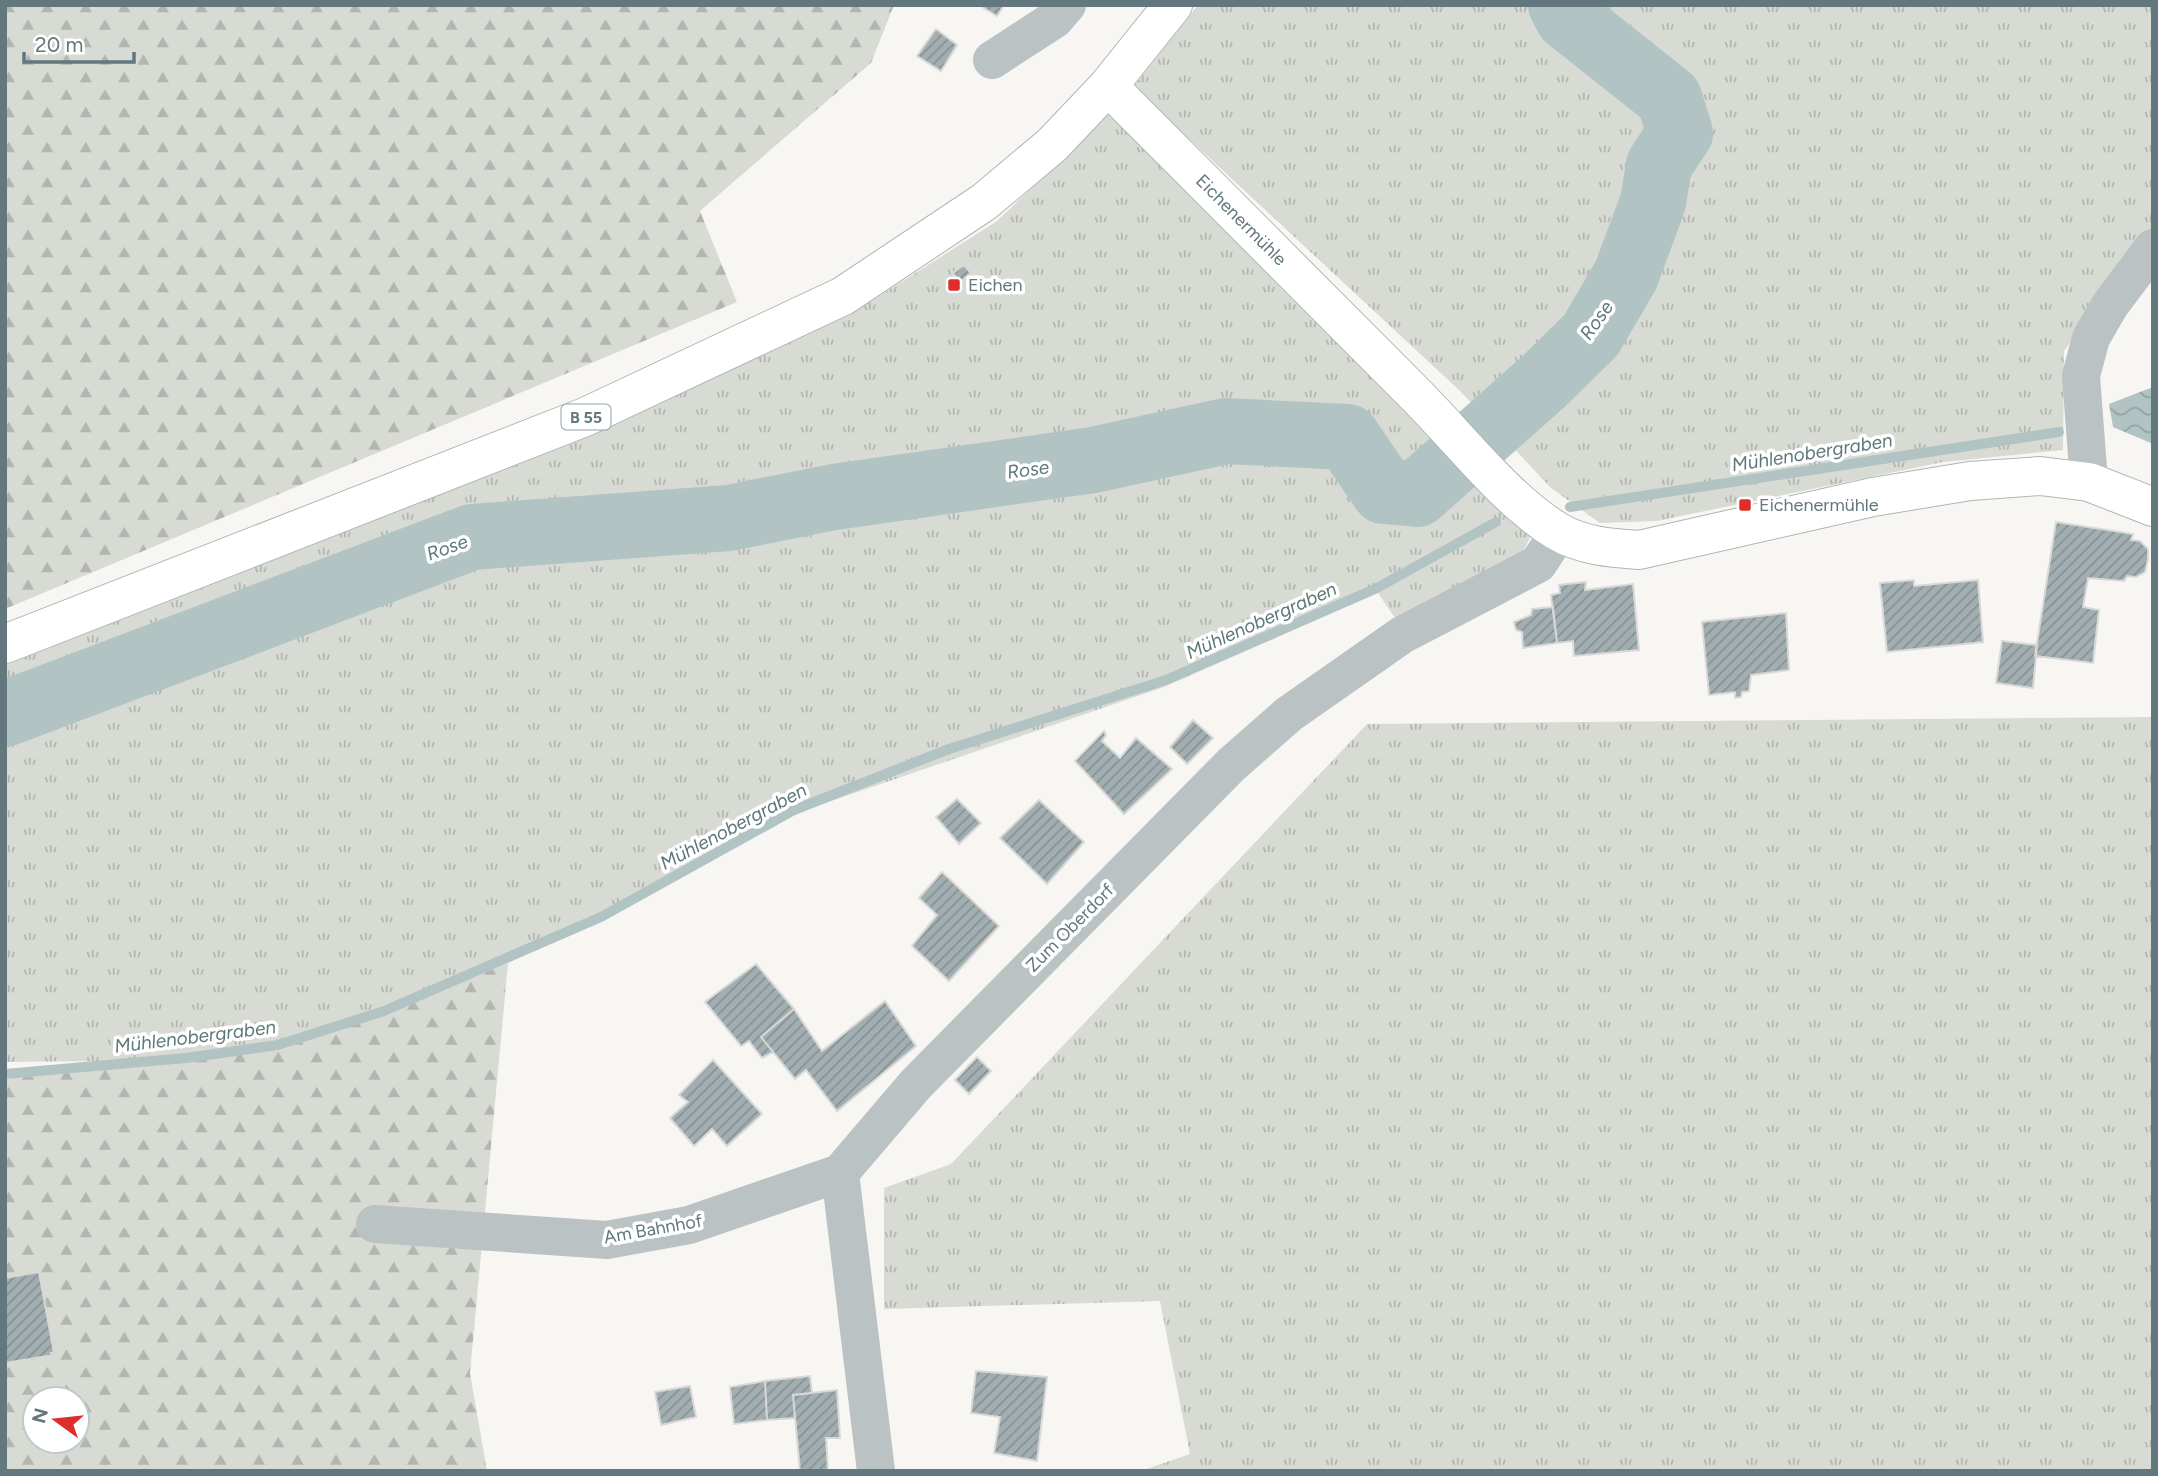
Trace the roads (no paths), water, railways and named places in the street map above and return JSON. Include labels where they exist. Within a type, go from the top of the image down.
[{"type":"main road","name":"B 55","points":[[5,644],[585,417],[844,296],[984,202],[1052,145],[1108,86],[1173,5]]},
{"type":"main road","name":"Eichenermühle","points":[[1108,86],[1524,508],[1559,532],[1603,547],[1639,550],[1874,497],[1970,481],[2040,476],[2089,482],[2153,507]]},
{"type":"street","points":[[992,60],[1055,19],[1068,5]]},
{"type":"street","points":[[2089,482],[2081,376],[2091,338],[2110,304],[2153,248]]},
{"type":"street","name":"Zum Oberdorf","points":[[840,1173],[916,1084],[1232,764],[1289,714],[1402,635],[1538,564],[1559,532]]},
{"type":"street","points":[[840,1173],[876,1471]]},
{"type":"street","name":"Am Bahnhof","points":[[375,1224],[607,1240],[689,1225],[840,1173]]},
{"type":"water","points":[[2153,387],[2153,444],[2113,427],[2109,404]]},
{"type":"waterway","name":"Rose","points":[[5,714],[472,537],[729,518],[834,497],[1093,460],[1226,431],[1347,437],[1384,491],[1417,494],[1543,382],[1591,335],[1626,275],[1653,202],[1659,165],[1680,133],[1669,98],[1568,18],[1561,5]]},
{"type":"waterway","name":"Mühlenobergraben","points":[[1570,507],[2059,432]]},
{"type":"waterway","name":"Mühlenobergraben","points":[[5,1074],[186,1058],[278,1045],[384,1011],[601,917],[794,810],[949,749],[1166,680],[1377,588],[1496,522]]},
{"type":"place","name":"Eichen","points":[[954,285]]},
{"type":"place","name":"Eichenermühle","points":[[1745,505]]}]
